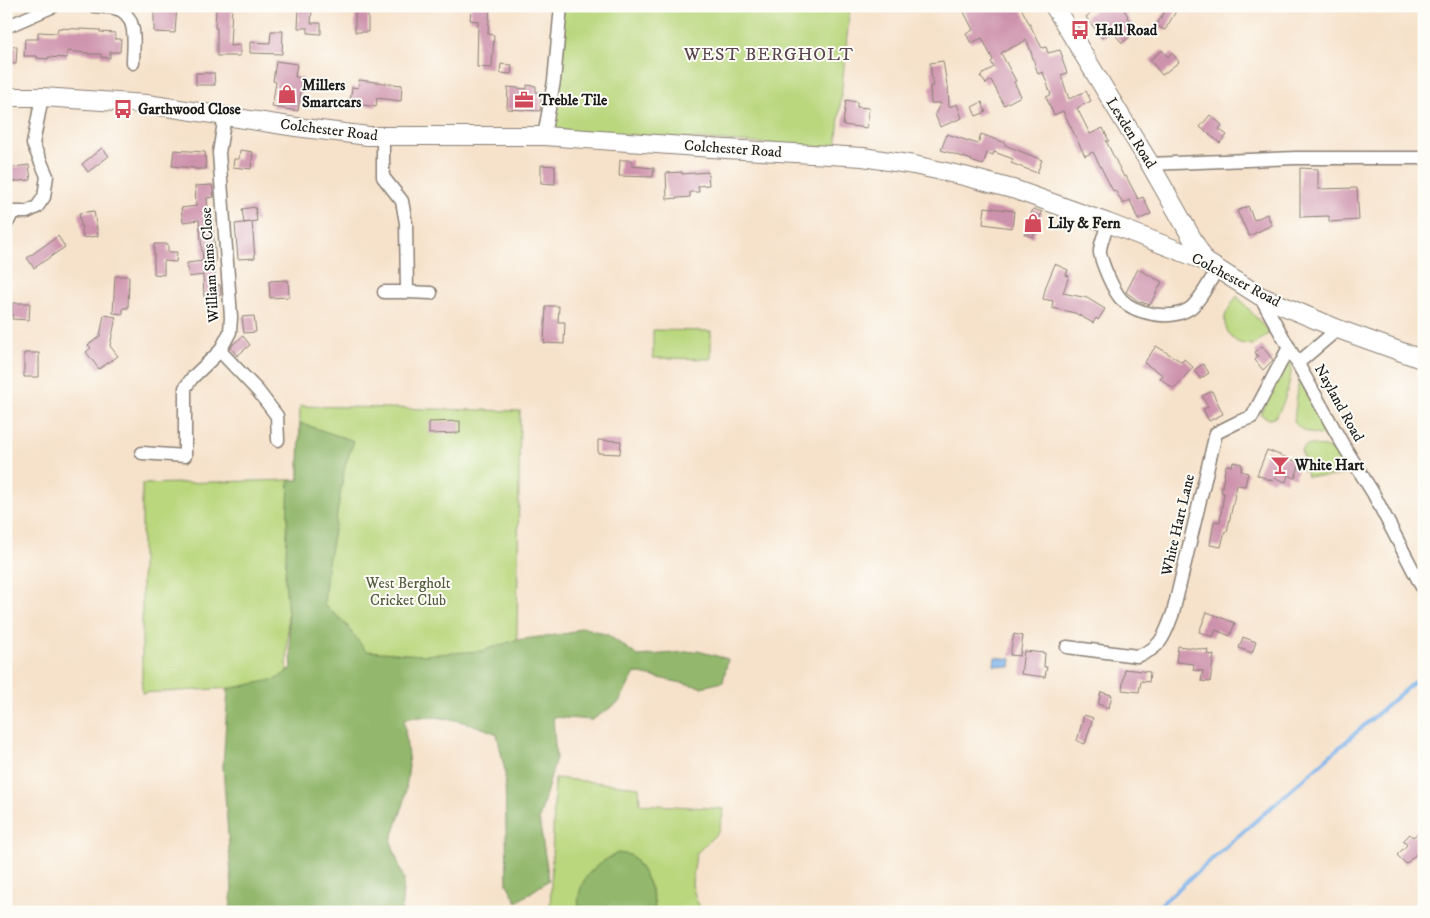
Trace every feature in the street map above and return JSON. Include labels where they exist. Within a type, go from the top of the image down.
[{"type":"main road","name":"Lexden Road","points":[[1054,6],[1211,265]]},
{"type":"main road","name":"Colchester Road","points":[[6,97],[42,97],[147,104],[368,136],[544,136],[863,157],[914,165],[1016,190],[1108,224],[1211,265],[1260,296],[1424,360]]},
{"type":"street","points":[[6,27],[54,6]]},
{"type":"street","points":[[94,6],[121,10],[130,19],[133,30],[133,63]]},
{"type":"street","points":[[544,136],[554,80],[561,6]]},
{"type":"street","points":[[6,225],[10,210],[27,212],[37,207],[44,197],[47,176],[33,144],[42,97]]},
{"type":"street","name":"William Sims Close","points":[[142,453],[185,456],[185,388],[192,378],[220,351],[230,332],[231,317],[219,153],[225,116]]},
{"type":"street","points":[[383,137],[383,177],[402,201],[406,224],[407,292]]},
{"type":"street","points":[[1150,164],[1296,158],[1424,158]]},
{"type":"street","points":[[1108,224],[1100,253],[1111,284],[1128,304],[1150,314],[1169,315],[1182,313],[1191,308],[1198,300],[1211,265]]},
{"type":"street","points":[[384,292],[431,293]]},
{"type":"street","name":"Nayland Road","points":[[1260,296],[1342,443],[1373,493],[1424,591]]},
{"type":"street","name":"Nayland Road","points":[[1298,363],[1338,328]]},
{"type":"street","name":"White Hart Lane","points":[[1067,647],[1137,656],[1148,653],[1156,646],[1167,629],[1173,613],[1216,433],[1238,422],[1252,418],[1289,347]]},
{"type":"street","points":[[220,351],[258,391],[277,416],[278,440]]},
{"type":"green space","points":[[564,6],[850,6],[836,148],[550,130]]},
{"type":"green space","points":[[1237,296],[1270,333],[1253,345],[1237,341],[1226,329],[1225,317]]},
{"type":"green space","points":[[653,330],[711,331],[711,359],[653,358]]},
{"type":"green space","points":[[1288,357],[1291,362],[1291,370],[1287,393],[1277,414],[1274,418],[1269,419],[1260,414]]},
{"type":"green space","points":[[1299,379],[1333,437],[1301,429],[1294,421]]},
{"type":"green space","name":"West Bergholt Cricket Club","points":[[300,406],[520,411],[516,710],[296,703]]},
{"type":"green space","points":[[300,423],[354,441],[345,466],[327,568],[324,605],[344,622],[366,651],[422,655],[481,651],[516,640],[570,633],[582,627],[608,635],[638,656],[698,651],[728,659],[723,682],[701,687],[635,673],[619,702],[592,720],[553,717],[556,758],[539,819],[549,880],[517,902],[507,884],[505,771],[497,734],[475,725],[451,719],[416,717],[404,719],[409,766],[404,803],[391,841],[404,880],[401,912],[230,912],[232,889],[223,767],[228,689],[277,679],[292,668],[285,579],[289,480],[299,480]]},
{"type":"green space","points":[[1306,446],[1325,447],[1336,452],[1349,465],[1351,472],[1323,477],[1306,476],[1307,473],[1301,469],[1303,457],[1301,450]]},
{"type":"green space","points":[[289,480],[287,685],[142,693],[142,484]]},
{"type":"green space","points":[[555,778],[639,787],[640,804],[724,809],[719,831],[696,854],[692,884],[702,912],[655,912],[653,896],[648,882],[641,868],[631,855],[578,905],[579,912],[550,912]]},
{"type":"green space","points":[[618,853],[631,855],[641,868],[651,889],[655,912],[579,912],[580,891],[588,875],[601,863]]},
{"type":"water","points":[[995,657],[1011,659],[1010,667],[994,665]]},
{"type":"building","points":[[154,6],[177,6],[175,33],[154,32]]},
{"type":"building","points":[[216,6],[232,6],[230,46],[240,45],[240,56],[217,56]]},
{"type":"building","points":[[355,6],[368,6],[368,32],[355,32]]},
{"type":"building","points":[[471,6],[490,6],[488,34],[494,35],[492,68],[477,67],[478,21],[470,20]]},
{"type":"building","points":[[961,6],[1020,6],[1042,48],[1046,47],[1048,53],[1060,50],[1067,73],[1061,75],[1069,99],[1086,91],[1091,101],[1077,108],[1090,134],[1103,128],[1109,141],[1106,141],[1124,177],[1126,176],[1138,199],[1143,197],[1151,214],[1138,220],[1130,200],[1123,204],[1115,190],[1113,191],[1093,152],[1085,156],[1063,111],[1054,115],[1046,97],[1051,95],[1043,72],[1038,74],[1027,40],[1001,53],[1016,81],[1014,82],[1021,96],[1004,105],[991,80],[986,84],[980,76],[994,67],[991,62],[993,60],[982,38],[971,43],[966,34],[973,30]]},
{"type":"building","points":[[1100,6],[1121,6],[1137,31],[1122,43],[1112,31],[1102,38],[1086,17]]},
{"type":"building","points":[[1168,6],[1176,11],[1165,30],[1156,26]]},
{"type":"building","points":[[299,9],[312,10],[311,23],[321,23],[321,34],[308,33],[308,28],[298,28]]},
{"type":"building","points":[[58,28],[100,30],[100,32],[115,33],[115,39],[121,39],[120,52],[110,52],[110,58],[101,57],[101,54],[67,51],[67,58],[48,57],[48,59],[37,58],[37,56],[24,56],[25,39],[38,39],[38,32],[57,33]]},
{"type":"building","points":[[271,31],[283,31],[282,54],[250,53],[250,42],[270,43]]},
{"type":"building","points":[[6,46],[17,47],[16,64],[6,63]]},
{"type":"building","points":[[1162,50],[1168,57],[1172,53],[1179,62],[1162,75],[1150,60]]},
{"type":"building","name":"Millers Smartcars","points":[[276,61],[297,64],[295,77],[303,78],[298,111],[272,107],[276,82],[273,81]]},
{"type":"building","points":[[943,61],[948,85],[949,107],[957,104],[962,118],[940,127],[935,114],[941,103],[931,103],[930,86],[933,86],[930,63]]},
{"type":"building","points":[[501,64],[512,65],[511,74],[500,73]]},
{"type":"building","points":[[196,73],[214,73],[215,85],[196,85]]},
{"type":"building","points":[[359,80],[402,85],[401,101],[377,98],[376,107],[350,103],[352,87],[358,88]]},
{"type":"building","name":"Treble Tile","points":[[527,85],[536,86],[536,92],[542,92],[540,111],[507,109],[508,87],[527,89]]},
{"type":"building","points":[[846,100],[857,102],[857,107],[869,108],[867,128],[843,125]]},
{"type":"building","points":[[982,102],[986,112],[976,116],[972,107]]},
{"type":"building","points":[[1210,115],[1222,125],[1219,129],[1227,135],[1220,143],[1200,127]]},
{"type":"building","points":[[947,134],[978,144],[981,134],[1042,160],[1037,173],[1011,163],[1013,159],[994,152],[993,155],[987,153],[983,165],[941,150]]},
{"type":"building","points":[[102,148],[109,156],[88,172],[82,164]]},
{"type":"building","points":[[174,150],[205,152],[206,169],[172,166]]},
{"type":"building","points":[[240,150],[253,152],[251,169],[233,167],[234,159],[239,159]]},
{"type":"building","points":[[620,160],[632,160],[632,166],[654,168],[653,177],[619,176]]},
{"type":"building","points":[[29,165],[31,180],[6,182],[6,168]]},
{"type":"building","points":[[541,165],[555,166],[555,184],[541,183]]},
{"type":"building","points":[[1300,168],[1318,169],[1318,189],[1357,188],[1359,220],[1329,222],[1329,216],[1300,217]]},
{"type":"building","points":[[682,172],[682,174],[708,172],[709,185],[698,186],[699,192],[690,192],[690,197],[667,199],[666,173]]},
{"type":"building","points":[[212,185],[214,197],[207,198],[208,219],[212,218],[216,285],[220,285],[221,295],[204,297],[203,275],[189,277],[187,263],[203,261],[199,220],[183,222],[181,208],[196,206],[195,186]]},
{"type":"building","points":[[1248,206],[1254,220],[1267,214],[1272,225],[1249,236],[1237,211]]},
{"type":"building","points":[[255,207],[257,221],[244,223],[242,209]]},
{"type":"building","points":[[985,207],[1014,211],[1012,228],[983,224]]},
{"type":"building","name":"Lily & Fern","points":[[1033,209],[1042,212],[1033,237],[1024,234]]},
{"type":"building","points":[[94,211],[98,236],[83,238],[79,213]]},
{"type":"building","points":[[252,222],[255,258],[238,259],[235,224]]},
{"type":"building","points":[[58,236],[65,247],[34,268],[27,258]]},
{"type":"building","points":[[154,244],[168,244],[168,252],[177,252],[176,262],[164,261],[164,275],[154,274]]},
{"type":"building","points":[[1055,264],[1068,270],[1066,275],[1069,276],[1063,293],[1087,298],[1105,309],[1098,320],[1096,318],[1093,323],[1075,313],[1052,308],[1053,301],[1043,299]]},
{"type":"building","points":[[1138,269],[1162,282],[1150,305],[1138,301],[1126,292]]},
{"type":"building","points":[[115,276],[129,276],[128,308],[123,308],[123,314],[113,313]]},
{"type":"building","points":[[288,280],[289,297],[270,298],[269,281]]},
{"type":"building","points":[[12,303],[30,303],[29,320],[12,319]]},
{"type":"building","points":[[546,306],[559,306],[558,322],[565,322],[564,344],[544,343]]},
{"type":"building","points":[[104,315],[116,317],[110,346],[118,356],[99,369],[86,352],[91,348],[88,345],[100,336]]},
{"type":"building","points":[[254,316],[256,332],[244,333],[242,317]]},
{"type":"building","points":[[243,336],[250,345],[237,356],[231,348]]},
{"type":"building","points":[[1156,346],[1182,362],[1184,359],[1193,367],[1174,389],[1160,378],[1163,375],[1144,363]]},
{"type":"building","points":[[1262,346],[1273,360],[1263,370],[1255,360],[1258,357],[1255,352]]},
{"type":"building","points":[[24,353],[39,353],[39,377],[24,377]]},
{"type":"building","points":[[1203,364],[1209,373],[1200,379],[1194,370]]},
{"type":"building","points":[[1212,391],[1223,414],[1209,421],[1203,409],[1208,407],[1202,396]]},
{"type":"building","points":[[460,421],[460,433],[429,434],[429,422]]},
{"type":"building","points":[[598,440],[621,441],[620,454],[598,453]]},
{"type":"building","name":"White Hart","points":[[1267,450],[1300,463],[1295,478],[1288,475],[1286,482],[1275,478],[1273,481],[1257,475]]},
{"type":"building","points":[[1233,462],[1242,464],[1241,471],[1248,473],[1245,486],[1237,485],[1227,532],[1225,531],[1221,547],[1210,545],[1214,521],[1220,522],[1224,493],[1221,492],[1226,465],[1232,466]]},
{"type":"building","points":[[1207,612],[1235,623],[1230,636],[1216,630],[1213,637],[1199,632]]},
{"type":"building","points":[[1014,634],[1023,636],[1020,656],[1010,655]]},
{"type":"building","points":[[1243,637],[1256,642],[1252,653],[1239,648]]},
{"type":"building","points":[[1178,646],[1208,650],[1207,654],[1214,655],[1210,682],[1201,681],[1203,671],[1193,670],[1194,664],[1176,662]]},
{"type":"building","points":[[1024,651],[1045,653],[1044,667],[1047,667],[1045,677],[1021,674]]},
{"type":"building","points":[[1125,669],[1150,672],[1149,682],[1141,681],[1139,692],[1122,690]]},
{"type":"building","points":[[1101,692],[1112,695],[1109,708],[1098,704]]},
{"type":"building","points":[[1084,715],[1093,718],[1085,744],[1077,741]]},
{"type":"building","points":[[1424,828],[1424,846],[1406,864],[1397,855],[1407,845],[1403,841],[1410,834],[1413,837]]},
{"type":"waterway","points":[[1152,912],[1424,673]]},
{"type":"place","name":"Hall Road","points":[[1080,30]]},
{"type":"place","name":"Millers Smartcars","points":[[287,94]]},
{"type":"place","name":"Treble Tile","points":[[524,100]]},
{"type":"place","name":"Garthwood Close","points":[[123,109]]},
{"type":"place","name":"Lily & Fern","points":[[1033,223]]},
{"type":"place","name":"White Hart","points":[[1280,465]]},
{"type":"district","name":"WEST BERGHOLT","points":[[769,55]]}]
